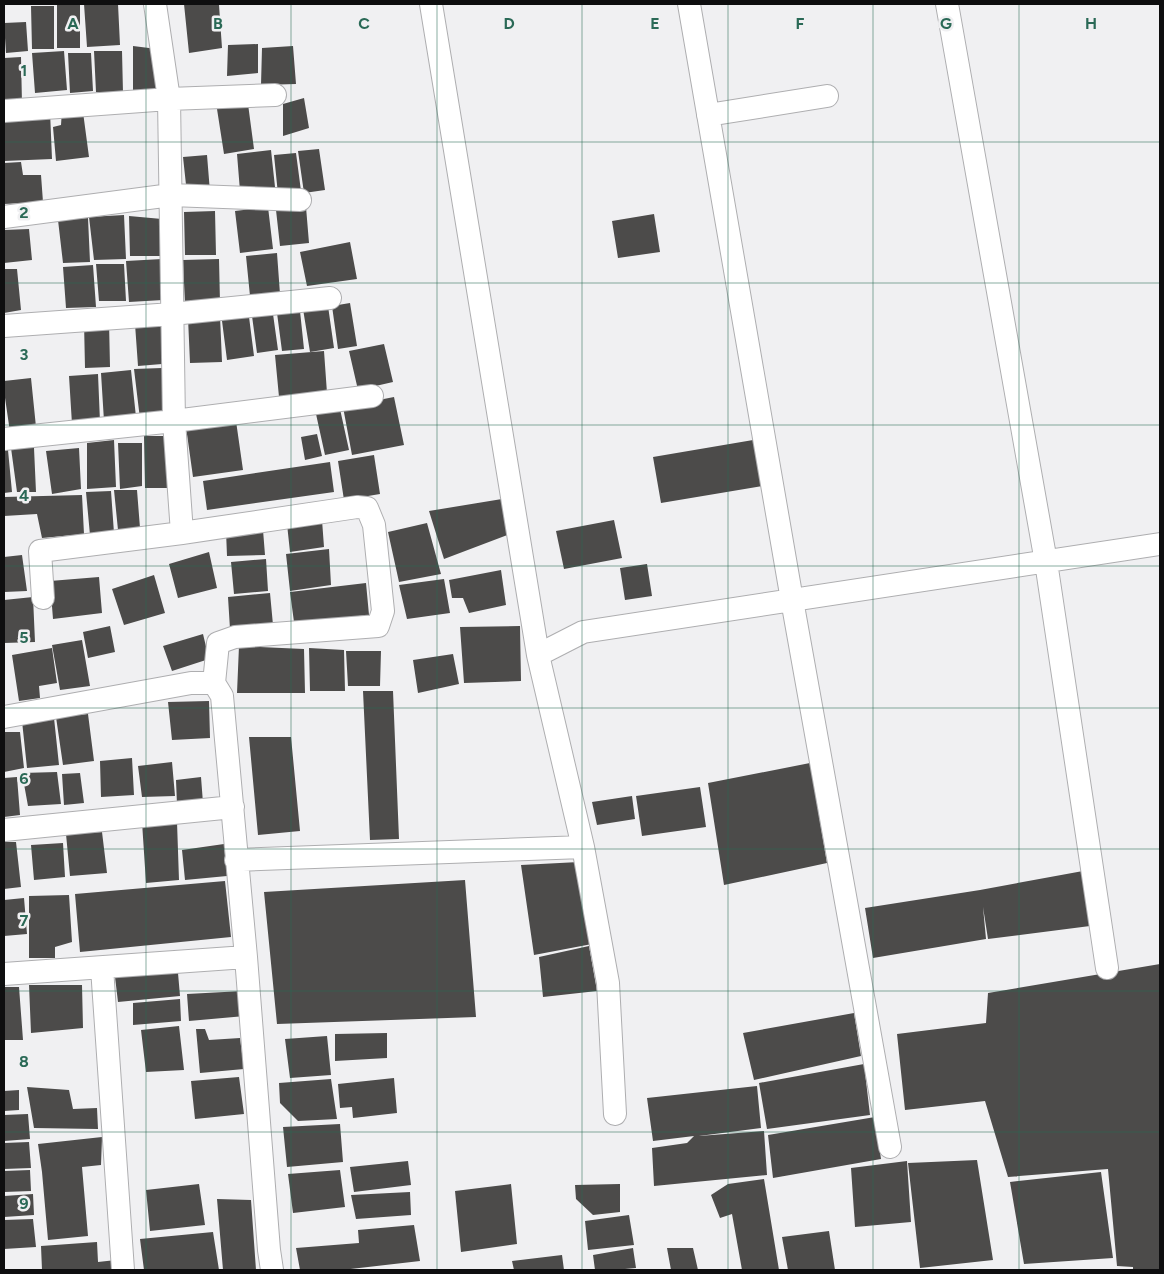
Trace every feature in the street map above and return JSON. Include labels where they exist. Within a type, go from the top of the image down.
[{"type":"street","points":[[155,4],[169,99],[174,421],[182,533]]},
{"type":"street","points":[[431,4],[538,655],[583,846],[608,983],[616,1114]]},
{"type":"street","points":[[688,4],[890,1147]]},
{"type":"street","points":[[947,4],[1046,562],[1107,968]]},
{"type":"street","points":[[4,111],[169,99],[275,95]]},
{"type":"street","points":[[708,115],[827,96]]},
{"type":"street","points":[[4,217],[170,195],[300,200]]},
{"type":"street","points":[[4,326],[172,314],[330,298]]},
{"type":"street","points":[[4,439],[174,421],[372,396]]},
{"type":"street","points":[[43,598],[40,551],[182,533],[357,507],[366,508],[374,525],[383,611],[378,626],[234,637],[218,644],[214,682],[222,696],[233,807],[272,1270]]},
{"type":"street","points":[[538,655],[582,632],[1160,544]]},
{"type":"street","points":[[4,717],[191,683],[214,682]]},
{"type":"street","points":[[4,830],[233,807]]},
{"type":"street","points":[[236,860],[583,846]]},
{"type":"street","points":[[4,974],[246,957]]},
{"type":"street","points":[[102,968],[123,1270]]},
{"type":"building","points":[[57,4],[80,4],[80,48],[57,48]]},
{"type":"building","points":[[84,4],[118,4],[120,45],[87,47]]},
{"type":"building","points":[[184,4],[219,5],[222,48],[189,53]]},
{"type":"building","points":[[31,6],[54,6],[54,49],[32,49]]},
{"type":"building","points":[[26,22],[28,51],[6,53],[4,23]]},
{"type":"building","points":[[258,44],[258,73],[227,76],[228,45]]},
{"type":"building","points":[[133,46],[157,49],[157,90],[133,90]]},
{"type":"building","points":[[293,46],[296,84],[261,85],[262,48]]},
{"type":"building","points":[[64,51],[67,90],[35,93],[32,53]]},
{"type":"building","points":[[94,51],[122,51],[123,93],[96,92]]},
{"type":"building","points":[[68,53],[91,53],[93,91],[70,93]]},
{"type":"building","points":[[21,57],[22,104],[4,106],[4,58]]},
{"type":"building","points":[[304,98],[309,128],[283,136],[283,104]]},
{"type":"building","points":[[248,104],[254,149],[224,154],[217,109]]},
{"type":"building","points":[[62,110],[83,112],[89,157],[56,161],[53,127],[61,125]]},
{"type":"building","points":[[50,111],[52,159],[4,161],[4,115]]},
{"type":"building","points":[[319,149],[325,190],[304,193],[298,151]]},
{"type":"building","points":[[271,150],[275,187],[240,191],[237,154]]},
{"type":"building","points":[[296,153],[301,191],[278,194],[274,155]]},
{"type":"building","points":[[207,155],[210,192],[187,194],[183,157]]},
{"type":"building","points":[[21,162],[23,175],[41,175],[43,202],[4,204],[4,163]]},
{"type":"building","points":[[268,207],[273,249],[240,253],[235,211]]},
{"type":"building","points":[[306,207],[309,243],[280,246],[276,210]]},
{"type":"building","points":[[215,211],[216,255],[185,255],[184,212]]},
{"type":"building","points":[[654,214],[660,252],[618,258],[612,221]]},
{"type":"building","points":[[124,215],[126,259],[94,260],[89,217]]},
{"type":"building","points":[[129,216],[162,219],[160,256],[130,256]]},
{"type":"building","points":[[88,218],[90,262],[63,263],[58,220]]},
{"type":"building","points":[[29,229],[32,260],[4,263],[4,230]]},
{"type":"building","points":[[350,242],[357,279],[307,286],[300,252]]},
{"type":"building","points":[[277,253],[280,294],[250,296],[246,256]]},
{"type":"building","points":[[162,259],[163,300],[129,302],[126,261]]},
{"type":"building","points":[[219,259],[220,303],[185,304],[183,260]]},
{"type":"building","points":[[96,264],[124,264],[126,301],[99,301]]},
{"type":"building","points":[[93,265],[96,307],[66,308],[63,267]]},
{"type":"building","points":[[4,269],[17,269],[21,310],[4,313]]},
{"type":"building","points":[[350,303],[357,346],[338,349],[332,306]]},
{"type":"building","points":[[328,306],[334,348],[310,352],[303,309]]},
{"type":"building","points":[[248,309],[254,356],[227,360],[221,313]]},
{"type":"building","points":[[300,311],[304,349],[282,351],[277,313]]},
{"type":"building","points":[[273,314],[278,350],[257,353],[252,316]]},
{"type":"building","points":[[220,316],[222,362],[190,363],[188,318]]},
{"type":"building","points":[[162,320],[162,364],[138,366],[135,324]]},
{"type":"building","points":[[109,321],[110,367],[85,368],[84,322]]},
{"type":"building","points":[[384,344],[393,382],[358,390],[349,351]]},
{"type":"building","points":[[324,351],[327,393],[279,397],[275,355]]},
{"type":"building","points":[[162,368],[165,416],[140,419],[134,369]]},
{"type":"building","points":[[131,370],[136,417],[104,421],[101,373]]},
{"type":"building","points":[[98,374],[100,422],[72,424],[69,376]]},
{"type":"building","points":[[31,378],[36,427],[10,432],[4,381]]},
{"type":"building","points":[[394,397],[404,445],[352,455],[343,407]]},
{"type":"building","points":[[340,409],[349,450],[325,455],[316,414]]},
{"type":"building","points":[[236,421],[243,470],[193,477],[186,427]]},
{"type":"building","points":[[317,434],[322,456],[305,460],[301,437]]},
{"type":"building","points":[[144,436],[168,436],[171,488],[145,488]]},
{"type":"building","points":[[759,439],[768,485],[661,503],[653,457]]},
{"type":"building","points":[[114,440],[116,487],[87,489],[87,443]]},
{"type":"building","points":[[118,443],[142,443],[142,486],[120,489]]},
{"type":"building","points":[[11,448],[34,448],[36,492],[17,492]]},
{"type":"building","points":[[79,448],[81,489],[52,494],[46,451]]},
{"type":"building","points":[[8,450],[12,492],[4,493],[4,451]]},
{"type":"building","points":[[374,455],[380,494],[344,500],[338,461]]},
{"type":"building","points":[[330,462],[334,492],[207,510],[203,481]]},
{"type":"building","points":[[114,490],[137,490],[140,528],[118,530]]},
{"type":"building","points":[[111,491],[114,533],[90,535],[86,492]]},
{"type":"building","points":[[82,495],[84,534],[42,538],[37,514],[4,516],[4,497]]},
{"type":"building","points":[[502,499],[510,534],[444,559],[429,511]]},
{"type":"building","points":[[322,520],[324,547],[290,552],[287,524]]},
{"type":"building","points":[[614,520],[622,558],[564,569],[556,531]]},
{"type":"building","points":[[427,523],[441,574],[399,582],[388,532]]},
{"type":"building","points":[[263,530],[265,555],[227,556],[226,531]]},
{"type":"building","points":[[329,549],[331,585],[290,591],[286,554]]},
{"type":"building","points":[[209,552],[217,588],[178,598],[169,564]]},
{"type":"building","points":[[22,555],[27,591],[4,592],[4,557]]},
{"type":"building","points":[[266,559],[268,591],[234,594],[231,562]]},
{"type":"building","points":[[647,564],[652,596],[625,600],[620,568]]},
{"type":"building","points":[[501,570],[506,605],[469,613],[463,598],[452,598],[449,580]]},
{"type":"building","points":[[154,575],[165,613],[124,625],[112,589]]},
{"type":"building","points":[[99,577],[102,613],[53,619],[50,581]]},
{"type":"building","points":[[444,579],[450,613],[407,619],[399,585]]},
{"type":"building","points":[[366,583],[369,615],[294,622],[290,592]]},
{"type":"building","points":[[270,593],[273,625],[230,629],[228,597]]},
{"type":"building","points":[[33,597],[35,642],[4,643],[4,600]]},
{"type":"building","points":[[110,626],[115,652],[88,658],[83,632]]},
{"type":"building","points":[[520,626],[521,681],[464,683],[460,627]]},
{"type":"building","points":[[203,634],[209,659],[172,671],[163,646]]},
{"type":"building","points":[[82,640],[90,686],[60,690],[52,645]]},
{"type":"building","points":[[239,646],[304,649],[305,693],[237,693]]},
{"type":"building","points":[[52,648],[57,683],[39,686],[40,698],[19,701],[12,655]]},
{"type":"building","points":[[309,648],[344,650],[345,691],[310,691]]},
{"type":"building","points":[[346,651],[381,651],[380,686],[348,686]]},
{"type":"building","points":[[453,654],[459,684],[418,693],[413,660]]},
{"type":"building","points":[[363,691],[393,691],[399,839],[370,840]]},
{"type":"building","points":[[209,701],[210,738],[172,740],[168,702]]},
{"type":"building","points":[[88,714],[94,761],[63,765],[56,717]]},
{"type":"building","points":[[54,718],[59,765],[27,768],[22,721]]},
{"type":"building","points":[[4,732],[20,732],[24,768],[4,772]]},
{"type":"building","points":[[249,737],[291,737],[300,831],[258,835]]},
{"type":"building","points":[[132,758],[134,795],[101,797],[100,761]]},
{"type":"building","points":[[172,762],[175,796],[142,797],[138,766]]},
{"type":"building","points":[[810,763],[827,863],[724,885],[708,783]]},
{"type":"building","points":[[57,772],[61,804],[28,806],[22,773]]},
{"type":"building","points":[[80,773],[84,803],[64,805],[62,774]]},
{"type":"building","points":[[17,777],[20,815],[4,817],[4,778]]},
{"type":"building","points":[[201,777],[203,803],[177,805],[176,780]]},
{"type":"building","points":[[700,787],[706,827],[642,836],[636,796]]},
{"type":"building","points":[[632,796],[635,819],[597,825],[592,802]]},
{"type":"building","points":[[142,822],[177,822],[179,880],[146,883]]},
{"type":"building","points":[[102,832],[107,873],[70,876],[66,834]]},
{"type":"building","points":[[4,842],[16,842],[21,887],[4,889]]},
{"type":"building","points":[[63,843],[65,877],[34,880],[31,845]]},
{"type":"building","points":[[224,844],[227,876],[185,880],[182,850]]},
{"type":"building","points":[[579,862],[592,944],[534,955],[521,865]]},
{"type":"building","points":[[1083,871],[1090,926],[988,939],[983,907],[986,939],[873,958],[865,908]]},
{"type":"building","points":[[465,880],[476,1017],[277,1024],[264,892]]},
{"type":"building","points":[[225,881],[231,937],[80,952],[75,894]]},
{"type":"building","points":[[69,895],[72,942],[55,947],[55,958],[29,958],[29,896]]},
{"type":"building","points":[[24,898],[27,934],[4,936],[4,900]]},
{"type":"building","points":[[589,946],[597,991],[543,997],[539,957]]},
{"type":"building","points":[[1160,964],[1160,1270],[1133,1270],[1133,1267],[1117,1266],[1108,1169],[1008,1177],[985,1101],[905,1110],[897,1034],[986,1023],[988,993]]},
{"type":"building","points":[[178,973],[180,996],[118,1002],[115,977]]},
{"type":"building","points":[[29,985],[82,985],[83,1028],[31,1033]]},
{"type":"building","points":[[4,987],[19,987],[23,1040],[4,1040]]},
{"type":"building","points":[[243,991],[245,1016],[189,1021],[187,994]]},
{"type":"building","points":[[180,999],[181,1021],[133,1025],[133,1003]]},
{"type":"building","points":[[854,1013],[861,1056],[754,1080],[743,1033]]},
{"type":"building","points":[[179,1026],[184,1070],[146,1072],[141,1030]]},
{"type":"building","points":[[196,1029],[205,1029],[209,1040],[240,1038],[244,1069],[200,1073]]},
{"type":"building","points":[[387,1033],[387,1058],[335,1061],[335,1034]]},
{"type":"building","points":[[327,1036],[331,1075],[290,1078],[285,1039]]},
{"type":"building","points":[[864,1064],[870,1115],[767,1129],[759,1083]]},
{"type":"building","points":[[239,1077],[244,1114],[195,1119],[191,1081]]},
{"type":"building","points":[[394,1078],[397,1113],[353,1118],[352,1107],[340,1108],[338,1084]]},
{"type":"building","points":[[331,1079],[337,1119],[298,1121],[280,1103],[279,1083]]},
{"type":"building","points":[[757,1086],[761,1128],[699,1136],[764,1131],[767,1175],[654,1186],[652,1148],[687,1143],[694,1136],[653,1141],[647,1098]]},
{"type":"building","points":[[27,1087],[69,1090],[73,1109],[97,1108],[98,1129],[34,1128]]},
{"type":"building","points":[[19,1090],[19,1110],[4,1111],[4,1091]]},
{"type":"building","points":[[28,1114],[30,1139],[4,1141],[4,1115]]},
{"type":"building","points":[[875,1117],[881,1159],[773,1178],[768,1135]]},
{"type":"building","points":[[340,1124],[343,1162],[287,1167],[283,1127]]},
{"type":"building","points":[[102,1137],[101,1165],[82,1167],[88,1236],[48,1240],[38,1144]]},
{"type":"building","points":[[29,1142],[31,1168],[4,1169],[4,1143]]},
{"type":"building","points":[[977,1160],[993,1260],[920,1268],[908,1163]]},
{"type":"building","points":[[408,1161],[411,1185],[354,1192],[350,1167]]},
{"type":"building","points":[[907,1161],[911,1222],[855,1227],[851,1168]]},
{"type":"building","points":[[30,1170],[31,1191],[4,1192],[4,1171]]},
{"type":"building","points":[[340,1170],[345,1207],[293,1213],[288,1174]]},
{"type":"building","points":[[1101,1172],[1113,1258],[1024,1264],[1010,1182]]},
{"type":"building","points":[[764,1179],[779,1270],[742,1270],[732,1214],[720,1218],[711,1195],[728,1184]]},
{"type":"building","points":[[199,1184],[205,1225],[150,1231],[146,1190]]},
{"type":"building","points":[[511,1184],[517,1244],[461,1252],[455,1191]]},
{"type":"building","points":[[620,1184],[620,1212],[593,1215],[576,1199],[575,1185]]},
{"type":"building","points":[[410,1192],[411,1215],[356,1219],[351,1195]]},
{"type":"building","points":[[33,1194],[34,1215],[4,1217],[4,1196]]},
{"type":"building","points":[[217,1199],[251,1200],[256,1270],[223,1270]]},
{"type":"building","points":[[629,1215],[634,1245],[588,1250],[585,1221]]},
{"type":"building","points":[[33,1219],[36,1247],[4,1249],[4,1220]]},
{"type":"building","points":[[414,1225],[420,1261],[342,1270],[300,1270],[296,1248],[359,1243],[358,1230]]},
{"type":"building","points":[[829,1231],[835,1270],[788,1270],[782,1237]]},
{"type":"building","points":[[213,1232],[219,1270],[144,1270],[140,1239]]},
{"type":"building","points":[[97,1242],[98,1262],[116,1260],[116,1270],[42,1270],[41,1246]]},
{"type":"building","points":[[633,1248],[636,1268],[595,1270],[593,1255]]},
{"type":"building","points":[[667,1248],[693,1248],[698,1270],[671,1270]]},
{"type":"building","points":[[562,1255],[564,1270],[514,1270],[512,1261]]}]
